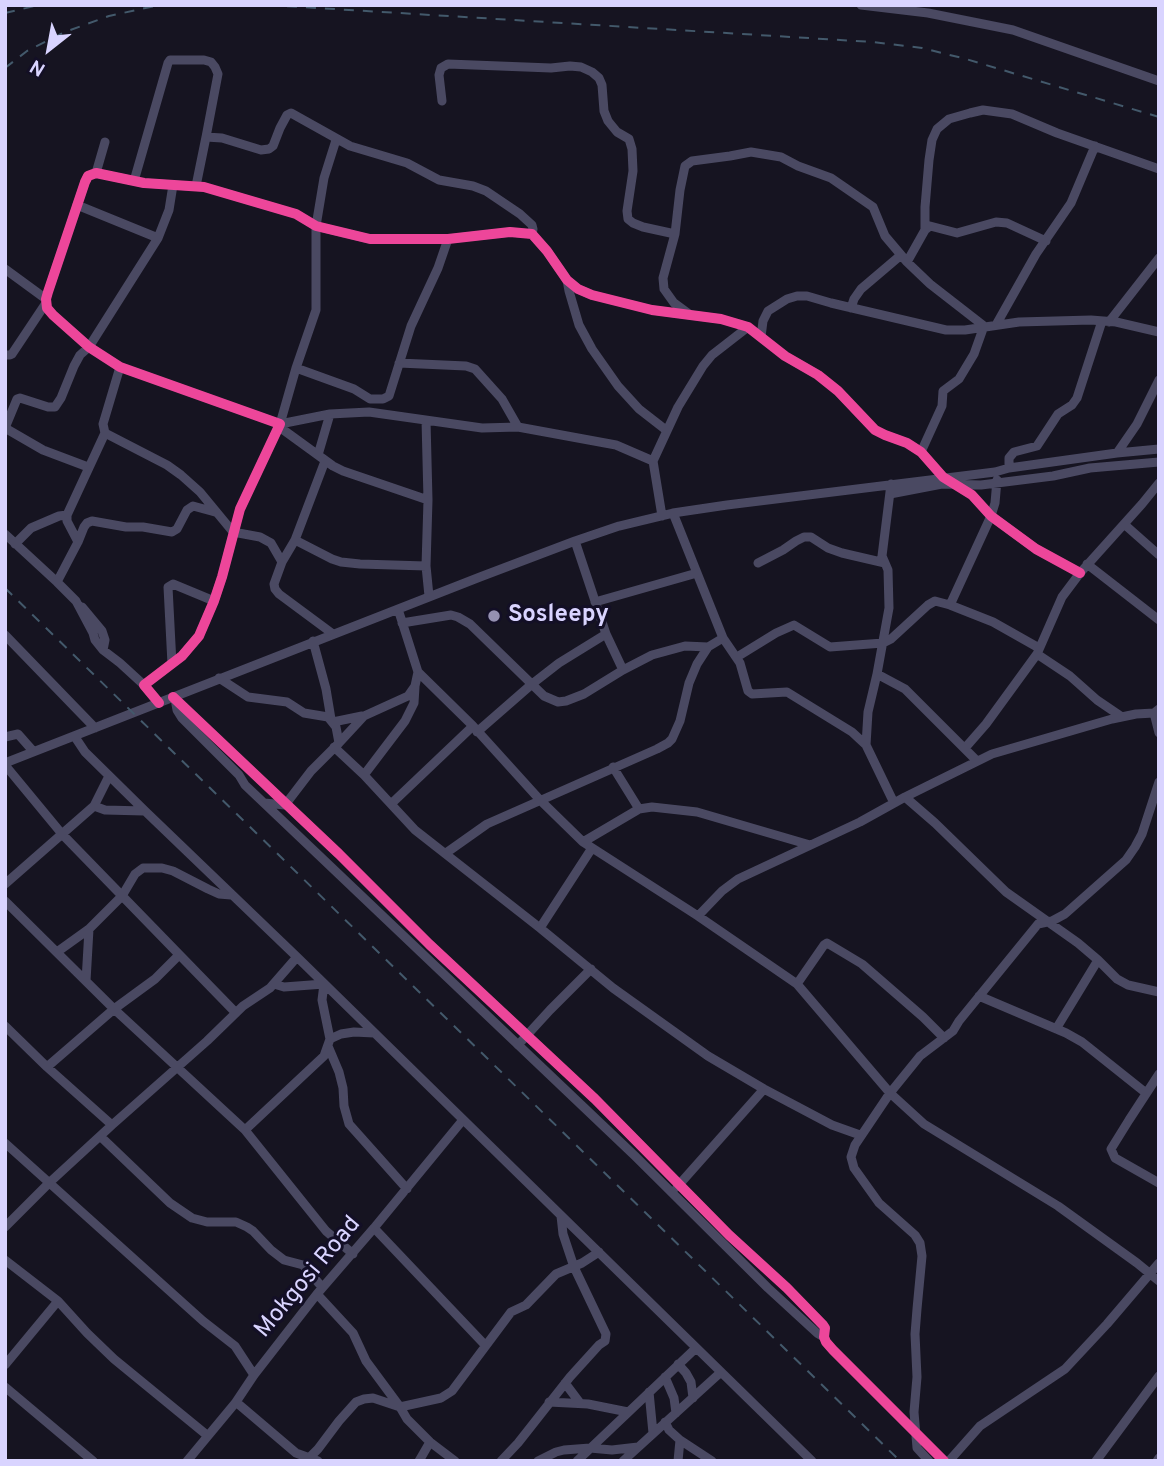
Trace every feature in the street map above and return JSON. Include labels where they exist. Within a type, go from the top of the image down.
[{"type":"street","points":[[861,5],[928,13],[1013,30],[1159,81]]},
{"type":"street","points":[[134,181],[168,63],[170,60],[204,60],[212,62],[218,74],[196,186]]},
{"type":"street","points":[[442,101],[439,75],[441,68],[448,64],[551,68],[570,66],[592,72],[602,85],[604,111],[608,121],[617,132],[629,139],[632,149],[628,219],[643,227],[674,234]]},
{"type":"street","points":[[925,230],[932,140],[937,128],[949,119],[963,114],[983,110],[1012,114],[1159,169]]},
{"type":"street","points":[[206,137],[222,138],[261,150],[269,149],[273,146],[287,115],[291,113],[350,146],[407,163],[439,180],[486,191],[532,225],[532,234],[567,280],[578,289],[652,310],[721,319],[748,327],[785,356],[818,375],[838,391],[875,430],[921,452],[943,477],[972,495],[992,516],[1036,549],[1080,573]]},
{"type":"street","points":[[144,685],[182,656],[199,636],[215,601],[244,499],[279,425],[316,310],[316,226],[324,178],[336,140]]},
{"type":"street","points":[[96,173],[105,142]]},
{"type":"street","points":[[996,325],[1036,254],[1071,203],[1095,146]]},
{"type":"street","points":[[689,314],[674,303],[664,289],[663,278],[674,234],[685,166],[692,161],[751,152],[781,157],[831,178],[873,207],[885,236],[904,259],[930,284],[984,326]]},
{"type":"street","points":[[5,355],[12,354],[46,301],[88,176],[96,173],[134,181],[204,187],[296,214],[316,226],[370,239],[448,239],[510,232],[532,234]]},
{"type":"street","points":[[88,467],[43,450],[5,428],[17,399],[55,407],[80,355],[89,347],[158,238],[169,210],[173,185]]},
{"type":"street","points":[[77,205],[158,238]]},
{"type":"street","points":[[851,308],[858,293],[904,259],[930,226],[957,233],[996,222],[1007,223],[1045,241]]},
{"type":"street","points":[[393,415],[389,396],[399,363],[411,326],[438,268],[448,239]]},
{"type":"street","points":[[1009,467],[1009,458],[1014,452],[1037,446],[1058,414],[1072,405],[1106,321],[1159,258]]},
{"type":"street","points":[[5,269],[46,301],[53,315],[89,347],[120,367],[279,425],[343,471],[428,500]]},
{"type":"street","points":[[567,280],[579,325],[592,349],[618,386],[639,409],[666,430]]},
{"type":"street","points":[[761,337],[763,321],[768,312],[787,299],[797,296],[807,296],[946,330],[1019,322],[1106,321],[1159,332]]},
{"type":"street","points":[[921,452],[943,406],[943,391],[959,379],[974,354],[984,326]]},
{"type":"street","points":[[662,516],[653,461],[666,430],[712,355],[748,327]]},
{"type":"street","points":[[399,363],[466,366],[475,369],[502,399],[518,427]]},
{"type":"street","points":[[78,542],[67,521],[67,515],[105,433],[103,424],[120,367]]},
{"type":"street","points":[[296,368],[354,389],[370,399],[389,396]]},
{"type":"street","points":[[1117,453],[1137,424],[1159,380]]},
{"type":"street","points":[[369,412],[370,399]]},
{"type":"street","points":[[279,425],[330,415],[369,412],[482,428],[518,427],[616,444],[653,461]]},
{"type":"street","points":[[330,415],[322,458],[295,540],[282,562],[274,584],[279,594],[333,634]]},
{"type":"street","points":[[426,420],[426,566],[429,596]]},
{"type":"street","points":[[105,433],[181,475],[194,486],[233,532],[267,540],[282,562]]},
{"type":"street","points":[[891,489],[943,477],[1009,467],[1159,449]]},
{"type":"street","points":[[236,1013],[62,834],[5,764],[429,596],[619,526],[673,513],[942,484],[981,485],[1053,476],[1090,468],[1159,462]]},
{"type":"street","points":[[950,605],[992,516],[997,483],[995,471]]},
{"type":"street","points":[[965,748],[986,724],[1038,651],[1062,597],[1159,483]]},
{"type":"street","points":[[866,745],[868,712],[889,608],[888,570],[882,556],[891,489]]},
{"type":"street","points":[[57,582],[84,527],[92,520],[172,532],[177,529],[187,510],[193,506],[217,513]]},
{"type":"street","points":[[673,513],[723,638],[737,657],[748,691],[787,692],[852,732],[866,745],[894,803]]},
{"type":"street","points":[[15,544],[31,528],[67,515]]},
{"type":"street","points":[[1124,524],[1159,555]]},
{"type":"street","points":[[5,534],[76,601],[95,640],[103,650],[144,685],[159,703]]},
{"type":"street","points":[[758,563],[804,537],[811,537],[835,551],[885,563]]},
{"type":"street","points":[[295,540],[341,562],[426,566]]},
{"type":"street","points":[[575,541],[606,634],[623,670]]},
{"type":"street","points":[[1087,565],[1159,620]]},
{"type":"street","points":[[595,602],[697,573]]},
{"type":"street","points":[[172,664],[168,587],[173,584],[215,601]]},
{"type":"street","points":[[737,657],[794,625],[831,647],[883,643],[935,601],[993,622],[1038,651],[1122,717]]},
{"type":"street","points":[[398,609],[418,673],[583,842],[797,984],[890,1093],[925,1125],[1058,1206],[1159,1281]]},
{"type":"street","points":[[402,623],[452,615],[458,617],[470,624],[544,696],[558,702],[584,694],[652,655],[685,646],[708,647]]},
{"type":"street","points":[[391,804],[475,729],[559,663],[606,634]]},
{"type":"street","points":[[5,635],[96,728]]},
{"type":"street","points":[[446,853],[487,824],[668,743],[680,721],[689,683],[697,664],[708,647],[723,638]]},
{"type":"street","points":[[313,641],[337,745],[415,830],[613,988],[708,1056],[832,1125],[860,1135]]},
{"type":"street","points":[[364,775],[405,721],[414,703],[418,673]]},
{"type":"street","points":[[877,674],[905,689],[977,761]]},
{"type":"street","points":[[219,678],[248,697],[287,702],[304,713],[321,715],[332,720],[364,716],[408,696],[415,687]]},
{"type":"street","points":[[174,698],[182,718],[239,775],[245,785],[768,1288],[824,1337]]},
{"type":"street","points":[[174,698],[339,854],[429,944],[595,1099],[729,1236],[788,1288],[825,1328],[824,1337],[833,1350],[946,1461],[979,1426],[1065,1369],[1159,1263]]},
{"type":"street","points":[[698,916],[737,879],[860,822],[992,754],[1030,741],[1156,711],[1159,733]]},
{"type":"street","points":[[285,805],[311,771],[364,716]]},
{"type":"street","points":[[5,737],[18,734],[33,751]]},
{"type":"street","points":[[75,737],[85,752],[109,776],[812,1461]]},
{"type":"street","points":[[613,767],[639,808]]},
{"type":"street","points":[[5,884],[94,806],[109,776]]},
{"type":"street","points":[[929,1461],[917,1448],[914,1412],[917,1377],[915,1334],[922,1256],[920,1243],[915,1235],[879,1203],[854,1168],[851,1157],[855,1145],[890,1093],[920,1056],[953,1031],[1038,923],[1065,914],[1126,860],[1142,834],[1159,782]]},
{"type":"street","points":[[905,797],[1006,892],[1078,943],[1117,979],[1128,985],[1159,992]]},
{"type":"street","points":[[264,803],[285,805]]},
{"type":"street","points":[[94,806],[105,810],[145,811]]},
{"type":"street","points":[[583,842],[639,808],[652,807],[697,811],[810,845]]},
{"type":"street","points":[[540,928],[592,848]]},
{"type":"street","points":[[57,952],[89,929],[122,896],[135,874],[143,868],[173,870],[219,894],[231,895]]},
{"type":"street","points":[[5,901],[114,1009],[245,1130],[326,1231],[353,1254]]},
{"type":"street","points":[[86,981],[89,929]]},
{"type":"street","points":[[797,984],[827,943],[862,964],[944,1038]]},
{"type":"street","points":[[47,1067],[114,1009],[155,979],[179,955]]},
{"type":"street","points":[[5,1227],[243,1006],[274,984],[297,957]]},
{"type":"street","points":[[1056,1028],[1098,960]]},
{"type":"street","points":[[518,1045],[591,970]]},
{"type":"street","points":[[274,984],[284,987],[324,984]]},
{"type":"street","points":[[324,984],[323,1000],[329,1042],[343,1088],[349,1124],[407,1189]]},
{"type":"street","points":[[979,996],[1056,1028],[1082,1042],[1146,1093]]},
{"type":"street","points":[[5,1026],[112,1125]]},
{"type":"street","points":[[245,1130],[324,1056],[329,1042],[341,1034],[374,1033]]},
{"type":"street","points":[[1159,1074],[1113,1145],[1112,1153],[1123,1164],[1159,1183]]},
{"type":"street","points":[[670,1191],[680,1185],[764,1089]]},
{"type":"street","name":"Mokgosi Road","points":[[187,1461],[236,1402],[254,1374],[319,1291],[353,1254],[462,1121]]},
{"type":"street","points":[[100,1136],[170,1203],[192,1218],[207,1222],[236,1222],[253,1231],[284,1259],[303,1265],[319,1291],[353,1333],[366,1361],[407,1419],[430,1442],[455,1461]]},
{"type":"street","points":[[5,1143],[203,1321],[235,1346],[254,1374]]},
{"type":"street","points":[[501,1461],[565,1383],[605,1341],[606,1334],[574,1267],[563,1234],[561,1216]]},
{"type":"street","points":[[374,1228],[485,1345]]},
{"type":"street","points":[[236,1402],[296,1453],[311,1460],[356,1402],[373,1398],[400,1407],[441,1398],[452,1391],[511,1312],[526,1305],[556,1274],[599,1252]]},
{"type":"street","points":[[5,1260],[58,1301],[114,1359],[208,1436]]},
{"type":"street","points":[[5,1365],[58,1301]]},
{"type":"street","points":[[577,1461],[696,1348]]},
{"type":"street","points":[[678,1364],[691,1382],[693,1398]]},
{"type":"street","points":[[623,1461],[721,1372]]},
{"type":"street","points":[[1098,1460],[1159,1376]]},
{"type":"street","points":[[665,1377],[674,1398],[676,1413]]},
{"type":"street","points":[[565,1383],[580,1403]]},
{"type":"street","points":[[5,1387],[93,1461]]},
{"type":"street","points":[[649,1392],[653,1433]]},
{"type":"street","points":[[549,1402],[580,1403],[628,1412]]},
{"type":"street","points":[[665,1423],[680,1440],[712,1461]]},
{"type":"street","points":[[678,1461],[680,1440]]},
{"type":"street","points":[[419,1461],[430,1442]]},
{"type":"street","points":[[538,1461],[556,1452],[638,1447]]},
{"type":"railway","points":[[5,13],[39,5]]},
{"type":"railway","points":[[5,68],[27,51],[65,32],[109,16],[172,5]]},
{"type":"railway","points":[[268,5],[873,42],[922,48],[1159,117]]},
{"type":"railway","points":[[5,588],[900,1461]]},
{"type":"cycle path","points":[[159,703],[144,685],[182,656],[199,636],[222,577],[240,509],[280,424],[120,367],[89,347],[47,308],[48,292],[85,182],[88,176],[96,173],[144,183],[204,187],[296,214],[316,226],[370,239],[448,239],[510,232],[532,234],[567,280],[578,289],[652,310],[721,319],[748,327],[785,356],[818,375],[838,391],[875,430],[921,452],[943,477],[972,495],[991,516],[1036,549],[1080,573]]},
{"type":"cycle path","points":[[173,697],[339,854],[429,944],[595,1099],[729,1235],[787,1288],[823,1325],[824,1337],[833,1350],[944,1461]]},
{"type":"place","name":"Sosleepy","points":[[494,616]]}]
